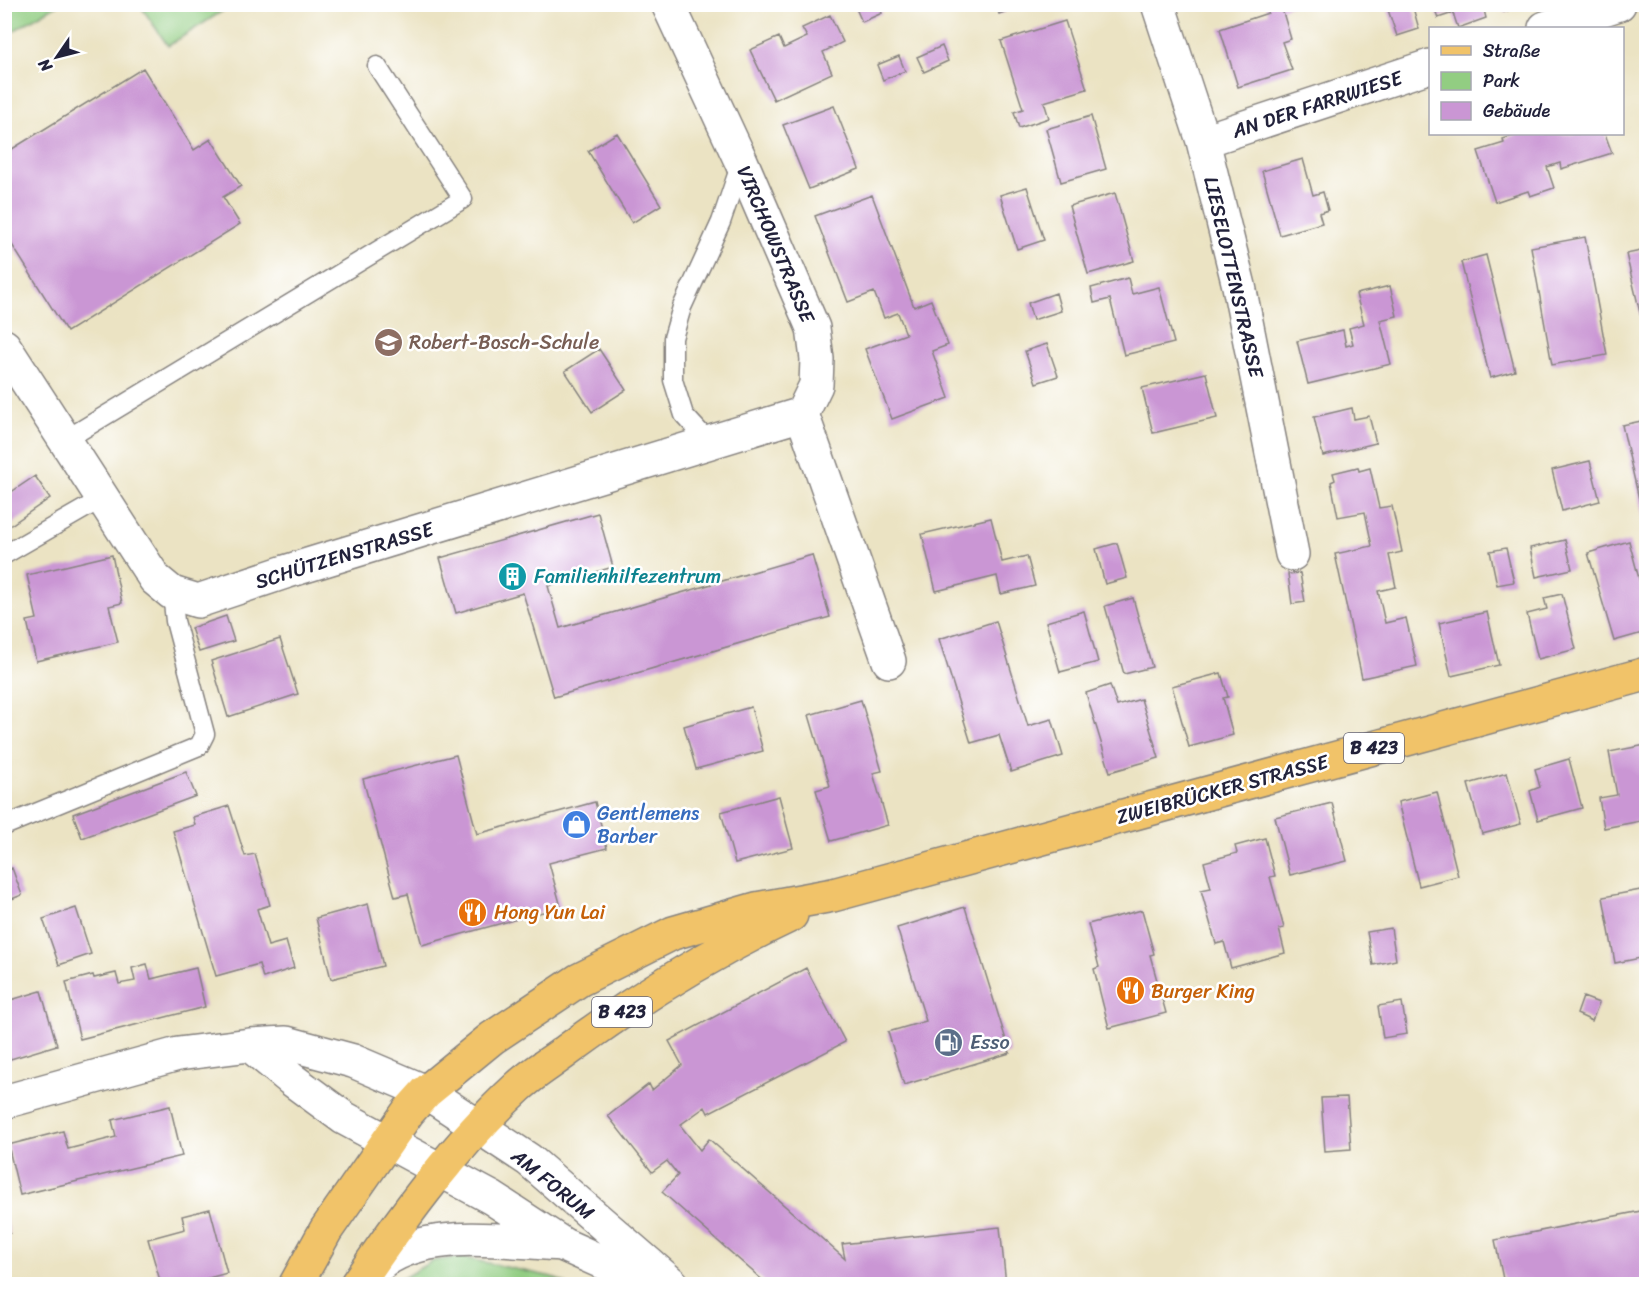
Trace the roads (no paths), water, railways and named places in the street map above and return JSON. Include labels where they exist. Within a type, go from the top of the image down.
[{"type":"main road","name":"ZWEIBRÜCKER STRASSE","points":[[296,1284],[326,1230],[387,1141],[426,1092],[492,1038],[533,1009],[579,980],[673,933],[756,909],[833,895],[1647,674]]},
{"type":"main road","name":"ZWEIBRÜCKER STRASSE","points":[[441,1170],[519,1086],[607,1021],[692,968],[762,929],[833,895]]},
{"type":"main road","name":"B 423","points":[[358,1284],[441,1170]]},
{"type":"street","name":"VIRCHOWSTRASSE","points":[[668,4],[741,162],[813,328],[817,359],[816,385],[802,414]]},
{"type":"street","name":"LIESELOTTENSTRASSE","points":[[1158,4],[1203,141],[1239,286],[1292,554]]},
{"type":"street","points":[[1548,27],[1619,4]]},
{"type":"street","name":"AN DER FARRWIESE","points":[[1203,141],[1429,67]]},
{"type":"street","points":[[4,346],[155,579],[172,593]]},
{"type":"street","points":[[802,414],[889,661]]},
{"type":"street","name":"SCHÜTZENSTRASSE","points":[[172,593],[198,601],[285,572],[802,414]]},
{"type":"street","points":[[4,1102],[178,1054],[286,1043],[353,1061],[426,1092]]},
{"type":"street","points":[[250,1045],[344,1118],[441,1170]]},
{"type":"street","name":"AM FORUM","points":[[426,1092],[529,1160],[672,1284]]},
{"type":"street","name":"AM FORUM","points":[[441,1170],[492,1198],[564,1245],[651,1284]]},
{"type":"street","name":"AM FORUM","points":[[358,1284],[389,1257],[415,1246],[441,1240],[471,1239],[564,1245]]},
{"type":"lane","points":[[65,440],[463,199],[377,66]]},
{"type":"lane","points":[[709,442],[684,415],[673,380],[673,338],[687,297],[721,222],[741,162]]},
{"type":"lane","points":[[4,555],[103,498]]},
{"type":"lane","points":[[4,826],[199,746],[205,734],[175,621],[172,593]]},
{"type":"place","name":"Robert-Bosch-Schule","points":[[388,342]]},
{"type":"place","name":"Familienhilfezentrum","points":[[513,576]]},
{"type":"place","name":"Gentlemens Barber","points":[[576,824]]},
{"type":"place","name":"Hong Yun Lai","points":[[473,912]]},
{"type":"place","name":"Burger King","points":[[1130,991]]},
{"type":"place","name":"Esso","points":[[949,1042]]}]
